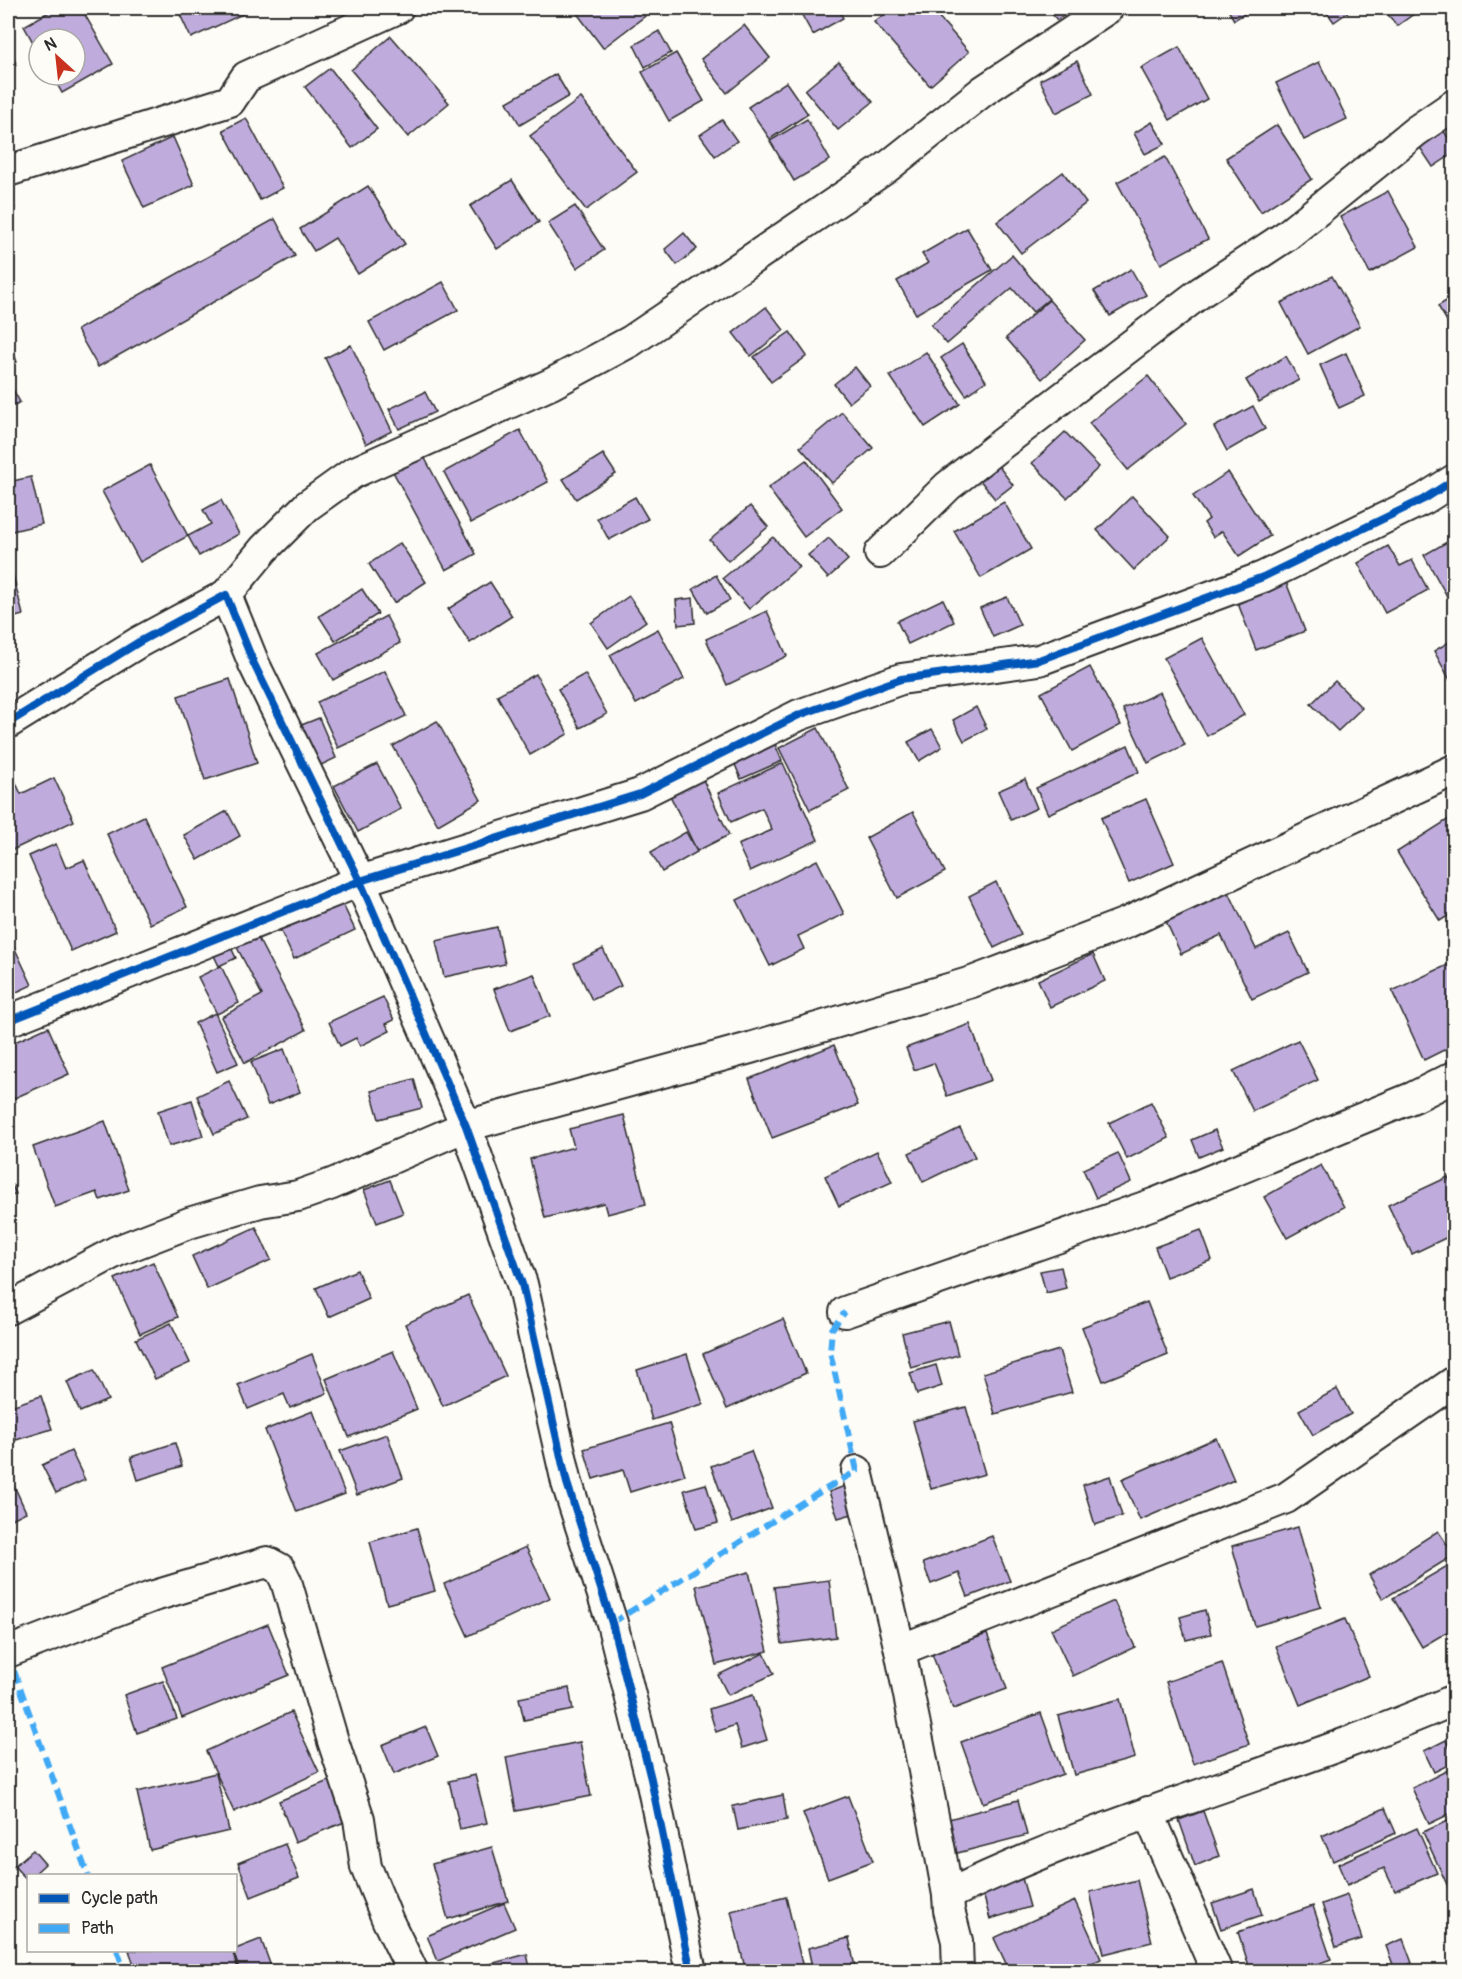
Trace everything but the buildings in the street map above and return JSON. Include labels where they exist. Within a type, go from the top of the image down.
[{"type":"street","points":[[8,171],[230,101],[246,77],[399,8]]},
{"type":"street","points":[[8,723],[139,642],[226,595],[264,549],[307,506],[353,473],[551,384],[632,341],[886,168],[983,91],[1108,8]]},
{"type":"street","points":[[880,553],[948,486],[994,449],[1200,292],[1286,236],[1416,131],[1455,105]]},
{"type":"street","points":[[8,1021],[360,881],[640,794],[799,715],[901,679],[1039,660],[1263,577],[1424,500],[1455,480]]},
{"type":"street","points":[[226,595],[254,664],[360,881],[466,1126],[522,1284],[567,1483],[612,1623],[651,1779],[691,1971]]},
{"type":"street","points":[[8,1308],[117,1251],[189,1223],[260,1202],[298,1196],[332,1184],[466,1126],[750,1048],[972,982],[1126,923],[1455,770]]},
{"type":"street","points":[[846,1312],[1156,1203],[1414,1097],[1455,1077]]},
{"type":"street","points":[[900,1650],[1286,1498],[1455,1382]]},
{"type":"street","points":[[857,1471],[900,1650],[948,1894],[949,1910],[957,1941],[958,1971]]},
{"type":"street","points":[[8,1652],[151,1597],[267,1562],[280,1569],[286,1581],[333,1741],[359,1819],[366,1867],[388,1921],[413,1971]]},
{"type":"street","points":[[948,1894],[1148,1812],[1326,1750],[1455,1700]]},
{"type":"street","points":[[1148,1812],[1217,1971]]},
{"type":"marked path","points":[[612,1623],[803,1502],[857,1471],[830,1352],[832,1329],[845,1312]]},
{"type":"marked path","points":[[8,1654],[87,1874]]},
{"type":"marked path","points":[[118,1952],[125,1972]]},
{"type":"cycle path","points":[[8,1021],[360,881],[640,794],[799,715],[901,679],[1039,660],[1263,577],[1424,499],[1454,480]]},
{"type":"cycle path","points":[[8,723],[139,642],[226,595],[254,664],[360,881],[466,1126],[522,1284],[567,1483],[612,1623],[651,1779],[691,1972]]}]
